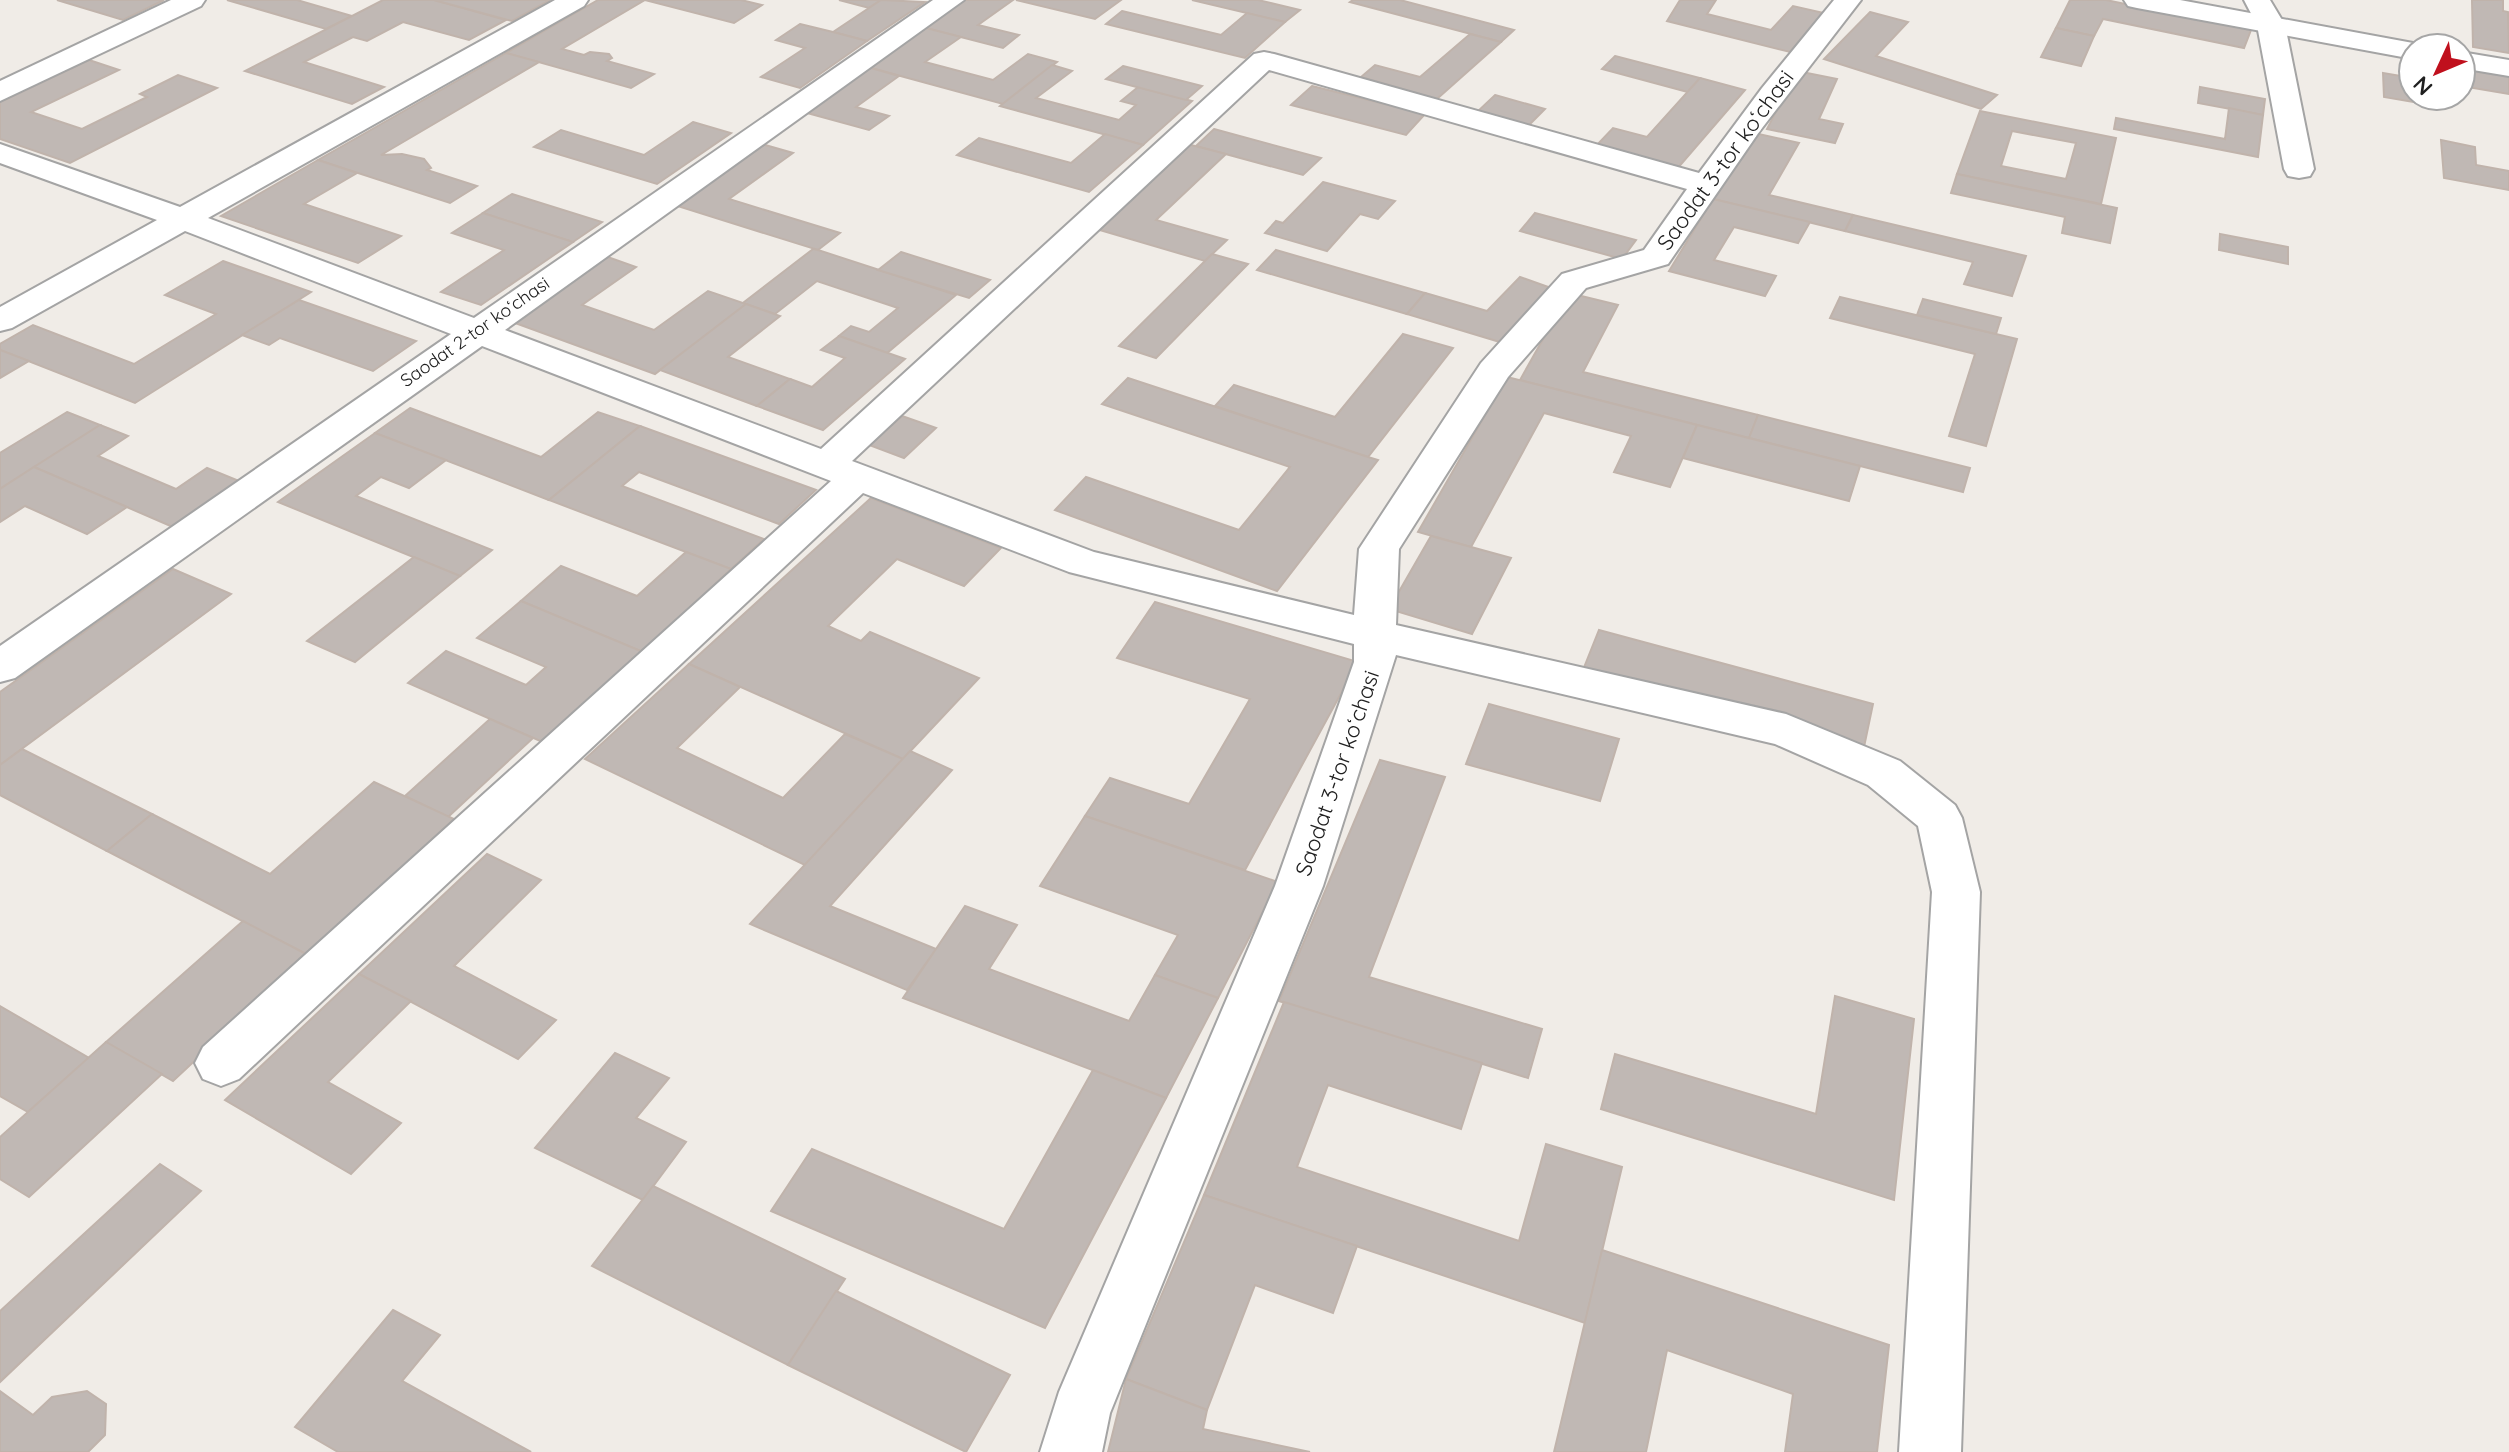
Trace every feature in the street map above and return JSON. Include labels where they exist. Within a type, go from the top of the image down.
[{"type":"street","points":[[0,92],[192,0]]},
{"type":"street","points":[[0,321],[575,0]]},
{"type":"street","name":"Saodat 2-tor koʻchasi","points":[[0,667],[951,0]]},
{"type":"street","name":"Saodat 3-tor koʻchasi","points":[[1071,1452],[1080,1413],[1299,886],[1375,662],[1379,549],[1494,371],[1574,281],[1656,257],[1788,70],[1848,0]]},
{"type":"street","points":[[2137,0],[2264,13],[2397,47]]},
{"type":"street","points":[[2264,13],[2299,169]]},
{"type":"street","points":[[221,1063],[842,471],[1264,60],[1705,184]]},
{"type":"street","points":[[2477,63],[2509,68]]},
{"type":"street","points":[[0,153],[183,219],[1083,563],[1375,635],[1786,730],[1884,773],[1939,818],[1956,892],[1930,1452]]},
{"type":"building","points":[[57,0],[164,0],[123,20]]},
{"type":"building","points":[[227,0],[297,0],[352,16],[326,29]]},
{"type":"building","points":[[383,0],[434,0],[506,20],[469,40],[403,22],[367,41],[353,37],[304,62],[384,87],[352,104],[245,71]]},
{"type":"building","points":[[434,0],[550,0],[512,21]]},
{"type":"building","points":[[598,0],[645,0],[562,49],[584,55],[590,52],[609,54],[612,58],[607,61],[654,74],[631,88],[506,53]]},
{"type":"building","points":[[645,0],[741,0],[762,5],[734,23]]},
{"type":"building","points":[[839,0],[881,0],[869,8]]},
{"type":"building","points":[[881,0],[925,2],[867,41],[833,32]]},
{"type":"building","points":[[960,0],[1013,0],[978,25],[1019,35],[1003,48],[922,27]]},
{"type":"building","points":[[1016,0],[1121,0],[1095,19]]},
{"type":"building","points":[[1192,0],[1258,0],[1300,10],[1285,22]]},
{"type":"building","points":[[1400,0],[1514,30],[1501,42],[1350,2]]},
{"type":"building","points":[[1680,0],[1716,0],[1707,14],[1771,30],[1793,6],[1824,13],[1790,52],[1667,21]]},
{"type":"building","points":[[2070,0],[2106,0],[2251,30],[2244,48],[2103,19],[2094,36],[2056,28]]},
{"type":"building","points":[[2472,0],[2503,0],[2503,11],[2508,12],[2509,53],[2477,48],[2477,32],[2473,32]]},
{"type":"building","points":[[1122,11],[1221,35],[1247,13],[1285,22],[1245,58],[1106,24]]},
{"type":"building","points":[[1870,12],[1908,22],[1876,56],[1997,95],[1981,109],[1824,59]]},
{"type":"building","points":[[800,24],[867,41],[800,88],[761,77],[805,48],[776,40]]},
{"type":"building","points":[[922,27],[961,37],[925,62],[993,80],[1028,54],[1057,62],[1003,104],[864,66]]},
{"type":"building","points":[[2056,28],[2094,36],[2081,66],[2041,57]]},
{"type":"building","points":[[1470,34],[1501,42],[1437,99],[1361,77],[1375,65],[1420,77]]},
{"type":"building","points":[[506,53],[539,62],[381,155],[402,154],[424,159],[431,168],[427,170],[477,186],[450,203],[318,160]]},
{"type":"building","points":[[1615,56],[1700,78],[1688,92],[1602,69]]},
{"type":"building","points":[[89,60],[119,70],[31,112],[82,129],[147,97],[140,94],[178,75],[217,88],[70,163],[0,139],[0,102]]},
{"type":"building","points":[[1052,65],[1072,71],[1036,98],[1119,120],[1136,105],[1121,101],[1138,87],[1192,101],[1143,145],[1000,106]]},
{"type":"building","points":[[864,66],[899,76],[856,107],[889,116],[869,130],[800,111]]},
{"type":"building","points":[[1123,66],[1202,86],[1186,100],[1106,79]]},
{"type":"building","points":[[1797,71],[1837,79],[1819,119],[1843,124],[1835,143],[1767,129]]},
{"type":"building","points":[[2477,71],[2509,76],[2509,94],[2477,89]]},
{"type":"building","points":[[2383,73],[2397,75],[2397,99],[2384,97]]},
{"type":"building","points":[[1700,78],[1745,90],[1676,170],[1595,147],[1613,128],[1647,137]]},
{"type":"building","points":[[1312,86],[1425,114],[1406,135],[1291,105]]},
{"type":"building","points":[[2200,87],[2265,99],[2263,115],[2198,103]]},
{"type":"building","points":[[1495,95],[1545,109],[1526,128],[1476,113]]},
{"type":"building","points":[[2229,108],[2263,115],[2258,157],[2114,129],[2116,118],[2225,139]]},
{"type":"building","points":[[1980,111],[2116,138],[2101,204],[1957,174]],"holes":[[[2012,131],[2076,143],[2066,179],[2001,166]]]},
{"type":"building","points":[[693,122],[731,133],[657,184],[534,147],[561,130],[644,155]]},
{"type":"building","points":[[1214,129],[1321,158],[1303,175],[1196,146]]},
{"type":"building","points":[[1754,133],[1799,143],[1769,195],[1853,215],[1845,231],[1713,199]]},
{"type":"building","points":[[1105,134],[1143,145],[1089,192],[957,155],[979,138],[1071,163]]},
{"type":"building","points":[[2441,140],[2475,147],[2476,165],[2509,171],[2509,190],[2444,178]]},
{"type":"building","points":[[758,143],[793,153],[729,199],[840,233],[818,250],[671,204]]},
{"type":"building","points":[[1187,144],[1226,154],[1156,220],[1227,240],[1205,261],[1093,228]]},
{"type":"building","points":[[318,160],[357,173],[304,204],[401,236],[358,263],[221,216]]},
{"type":"building","points":[[1957,174],[2117,208],[2110,243],[2062,233],[2065,217],[1951,193]]},
{"type":"building","points":[[1323,182],[1395,201],[1378,219],[1360,214],[1327,251],[1265,233],[1276,221],[1283,223]]},
{"type":"building","points":[[512,194],[602,222],[573,242],[483,213]]},
{"type":"building","points":[[1713,199],[1810,222],[1798,243],[1734,227],[1714,260],[1776,276],[1765,296],[1669,271]]},
{"type":"building","points":[[483,213],[573,242],[481,305],[441,292],[504,250],[452,233]]},
{"type":"building","points":[[1535,213],[1636,240],[1622,259],[1520,231]]},
{"type":"building","points":[[1853,215],[2026,256],[2012,296],[1964,284],[1973,262],[1845,231]]},
{"type":"building","points":[[2220,234],[2288,247],[2288,264],[2219,250]]},
{"type":"building","points":[[813,249],[956,295],[887,353],[839,336],[851,326],[869,332],[898,308],[817,281],[775,314],[743,303]]},
{"type":"building","points":[[1276,250],[1425,293],[1407,314],[1257,270]]},
{"type":"building","points":[[901,252],[990,280],[969,298],[878,270]]},
{"type":"building","points":[[1212,254],[1248,264],[1156,358],[1119,346]]},
{"type":"building","points":[[602,255],[636,267],[582,305],[654,330],[708,291],[746,304],[655,374],[507,320]]},
{"type":"building","points":[[223,261],[311,292],[135,403],[0,350],[0,344],[33,325],[134,364],[216,314],[165,295]]},
{"type":"building","points":[[1520,277],[1551,288],[1500,342],[1407,314],[1425,293],[1487,311]]},
{"type":"building","points":[[1569,293],[1618,305],[1583,372],[1758,415],[1749,438],[1520,380]]},
{"type":"building","points":[[1840,297],[2017,339],[1986,446],[1949,436],[1975,354],[1830,318]]},
{"type":"building","points":[[1923,299],[2001,318],[1996,334],[1917,315]]},
{"type":"building","points":[[299,300],[416,341],[373,371],[280,338],[269,345],[242,335]]},
{"type":"building","points":[[746,304],[780,316],[728,357],[790,379],[757,406],[660,370]]},
{"type":"building","points":[[1403,334],[1453,348],[1368,457],[1215,406],[1234,385],[1335,417]]},
{"type":"building","points":[[839,336],[905,359],[823,430],[757,406],[790,379],[812,387],[845,358],[821,350]]},
{"type":"building","points":[[0,350],[29,361],[0,378]]},
{"type":"building","points":[[1507,377],[1697,425],[1670,487],[1614,472],[1631,436],[1544,413],[1471,547],[1418,532]]},
{"type":"building","points":[[1128,378],[1378,460],[1277,591],[1055,510],[1086,477],[1239,530],[1290,467],[1102,404]]},
{"type":"building","points":[[410,408],[541,457],[598,412],[640,426],[549,500],[375,433]]},
{"type":"building","points":[[67,412],[100,425],[0,489],[0,453]]},
{"type":"building","points":[[1758,415],[1970,468],[1963,492],[1749,438]]},
{"type":"building","points":[[902,416],[936,428],[904,458],[869,445]]},
{"type":"building","points":[[100,425],[128,436],[98,456],[176,489],[207,468],[239,481],[173,527],[34,467]]},
{"type":"building","points":[[1697,425],[1860,466],[1849,501],[1683,458]]},
{"type":"building","points":[[640,426],[816,490],[779,524],[639,472],[622,486],[764,539],[731,569],[549,500]]},
{"type":"building","points":[[375,433],[446,460],[409,488],[381,477],[356,496],[492,550],[460,576],[278,502]]},
{"type":"building","points":[[34,467],[127,507],[87,534],[25,506],[0,522],[0,489]]},
{"type":"building","points":[[871,498],[1001,548],[964,586],[897,559],[828,626],[861,641],[870,632],[979,678],[903,759],[689,664]]},
{"type":"building","points":[[1431,536],[1511,558],[1472,634],[1389,609]]},
{"type":"building","points":[[686,552],[731,569],[643,652],[521,601],[561,566],[637,596]]},
{"type":"building","points":[[414,557],[460,576],[355,662],[307,641]]},
{"type":"building","points":[[173,569],[231,594],[0,765],[0,692]]},
{"type":"building","points":[[521,601],[643,652],[545,743],[408,683],[446,651],[526,685],[546,667],[477,638]]},
{"type":"building","points":[[1155,602],[1358,662],[1245,870],[1085,816],[1110,778],[1189,804],[1250,699],[1117,658]]},
{"type":"building","points":[[1599,630],[1873,704],[1864,747],[1583,670]]},
{"type":"building","points":[[689,664],[740,687],[677,748],[783,798],[845,734],[903,759],[805,865],[585,759]]},
{"type":"building","points":[[1489,704],[1619,739],[1600,801],[1466,764]]},
{"type":"building","points":[[490,719],[533,738],[448,817],[405,796]]},
{"type":"building","points":[[22,749],[152,814],[107,851],[0,795],[0,765]]},
{"type":"building","points":[[910,751],[952,770],[830,906],[936,949],[907,990],[750,924]]},
{"type":"building","points":[[1380,760],[1445,777],[1369,977],[1542,1029],[1528,1078],[1279,1001]]},
{"type":"building","points":[[374,782],[454,819],[308,955],[107,851],[152,814],[270,874]]},
{"type":"building","points":[[1085,816],[1278,882],[1218,998],[1155,975],[1178,935],[1040,886]]},
{"type":"building","points":[[487,854],[541,880],[454,966],[556,1020],[518,1059],[359,974]]},
{"type":"building","points":[[965,906],[1017,925],[989,969],[1129,1021],[1155,975],[1218,998],[1166,1098],[903,998]]},
{"type":"building","points":[[243,921],[308,955],[173,1081],[106,1042]]},
{"type":"building","points":[[359,974],[411,1001],[328,1082],[401,1123],[351,1174],[225,1100]]},
{"type":"building","points":[[1835,996],[1914,1019],[1894,1200],[1601,1109],[1615,1054],[1816,1114]]},
{"type":"building","points":[[1284,1002],[1482,1063],[1461,1129],[1328,1085],[1297,1167],[1519,1241],[1546,1144],[1622,1167],[1585,1323],[1204,1195]]},
{"type":"building","points":[[0,1006],[89,1058],[28,1112],[0,1096]]},
{"type":"building","points":[[106,1042],[162,1074],[29,1197],[0,1179],[0,1137]]},
{"type":"building","points":[[615,1053],[669,1078],[636,1118],[686,1142],[643,1200],[535,1148]]},
{"type":"building","points":[[1093,1070],[1166,1098],[1045,1328],[771,1211],[812,1149],[1004,1229]]},
{"type":"building","points":[[160,1164],[201,1191],[0,1382],[0,1311]]},
{"type":"building","points":[[653,1186],[845,1279],[788,1365],[592,1266]]},
{"type":"building","points":[[1204,1195],[1357,1246],[1333,1313],[1255,1285],[1207,1410],[1126,1379]]},
{"type":"building","points":[[1602,1250],[1889,1345],[1877,1452],[1785,1452],[1793,1394],[1667,1350],[1646,1452],[1554,1452]]},
{"type":"building","points":[[836,1291],[1010,1375],[966,1452],[788,1365]]},
{"type":"building","points":[[393,1310],[440,1335],[402,1381],[531,1452],[338,1452],[295,1427]]},
{"type":"building","points":[[1126,1379],[1207,1410],[1203,1429],[1310,1452],[1108,1452]]},
{"type":"building","points":[[0,1391],[33,1415],[52,1397],[87,1391],[106,1404],[105,1435],[88,1452],[0,1452]]}]
